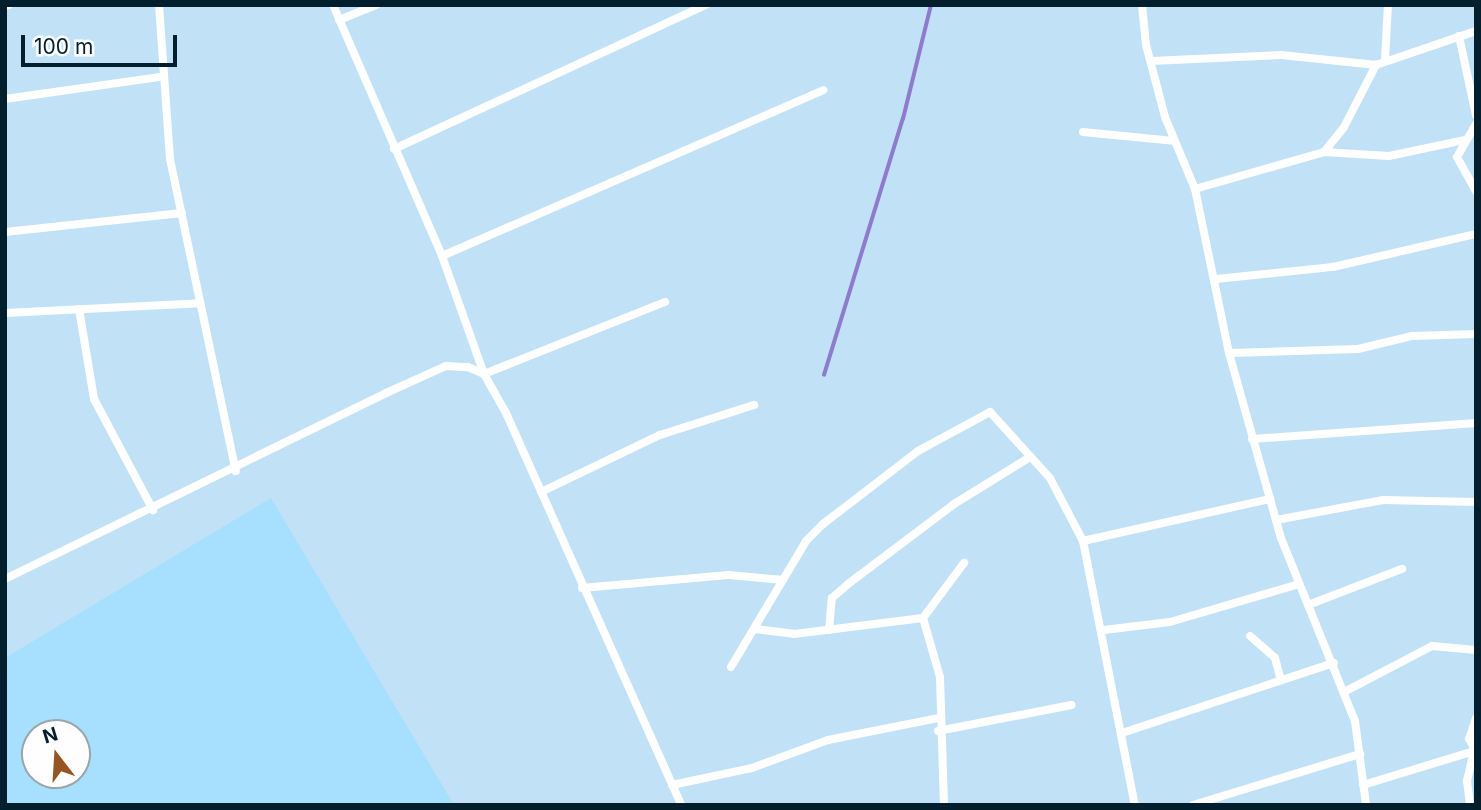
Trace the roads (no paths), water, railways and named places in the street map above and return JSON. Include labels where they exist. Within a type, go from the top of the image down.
[{"type":"street","points":[[159,5],[160,77],[182,213],[236,471]]},
{"type":"street","points":[[333,5],[442,256],[484,374],[541,492],[681,805]]},
{"type":"street","points":[[339,20],[376,5]]},
{"type":"street","points":[[394,149],[706,5]]},
{"type":"street","points":[[1142,5],[1151,61],[1174,141],[1195,189],[1216,279],[1229,353],[1276,520],[1299,584],[1346,691],[1360,754],[1366,805]]},
{"type":"street","points":[[1385,61],[1388,5]]},
{"type":"street","points":[[1151,61],[1281,55],[1376,65],[1476,31]]},
{"type":"street","points":[[1459,36],[1476,115]]},
{"type":"street","points":[[1324,152],[1344,127],[1376,65]]},
{"type":"street","points":[[5,99],[160,77]]},
{"type":"street","points":[[442,256],[823,90]]},
{"type":"street","points":[[1476,124],[1465,140],[1459,165],[1476,191]]},
{"type":"street","points":[[1083,132],[1174,141]]},
{"type":"street","points":[[1195,189],[1324,152],[1389,156],[1465,140]]},
{"type":"street","points":[[5,232],[182,213]]},
{"type":"street","points":[[1216,279],[1333,267],[1476,234]]},
{"type":"street","points":[[5,579],[236,471],[446,366],[484,374],[665,302]]},
{"type":"street","points":[[5,313],[200,303]]},
{"type":"street","points":[[79,309],[94,399],[153,510]]},
{"type":"street","points":[[1229,353],[1358,349],[1412,336],[1476,334]]},
{"type":"street","points":[[541,492],[660,435],[754,405]]},
{"type":"street","points":[[731,667],[806,541],[847,501],[967,422],[996,415],[1062,497],[1083,541],[1125,732],[1135,805]]},
{"type":"street","points":[[1252,439],[1476,423]]},
{"type":"street","points":[[829,630],[832,598],[848,584],[954,504],[1030,457]]},
{"type":"street","points":[[1083,541],[1270,499]]},
{"type":"street","points":[[1276,520],[1383,500],[1476,502]]},
{"type":"street","points":[[755,629],[829,630],[923,618],[964,564]]},
{"type":"street","points":[[1308,604],[1402,569]]},
{"type":"street","points":[[582,588],[728,575],[783,580]]},
{"type":"street","points":[[1104,630],[1170,622],[1299,584]]},
{"type":"street","points":[[923,618],[940,677],[937,730],[944,805]]},
{"type":"street","points":[[1250,636],[1275,658],[1280,680]]},
{"type":"street","points":[[1346,691],[1432,646],[1476,650]]},
{"type":"street","points":[[1125,732],[1334,663]]},
{"type":"street","points":[[937,730],[1072,705]]},
{"type":"street","points":[[672,785],[752,768],[828,740],[938,718]]},
{"type":"street","points":[[1470,805],[1467,781],[1475,751],[1469,739],[1476,718]]},
{"type":"street","points":[[1363,785],[1475,751]]},
{"type":"street","points":[[1193,805],[1360,754]]},
{"type":"waterway","points":[[824,375],[903,119],[931,5]]}]
